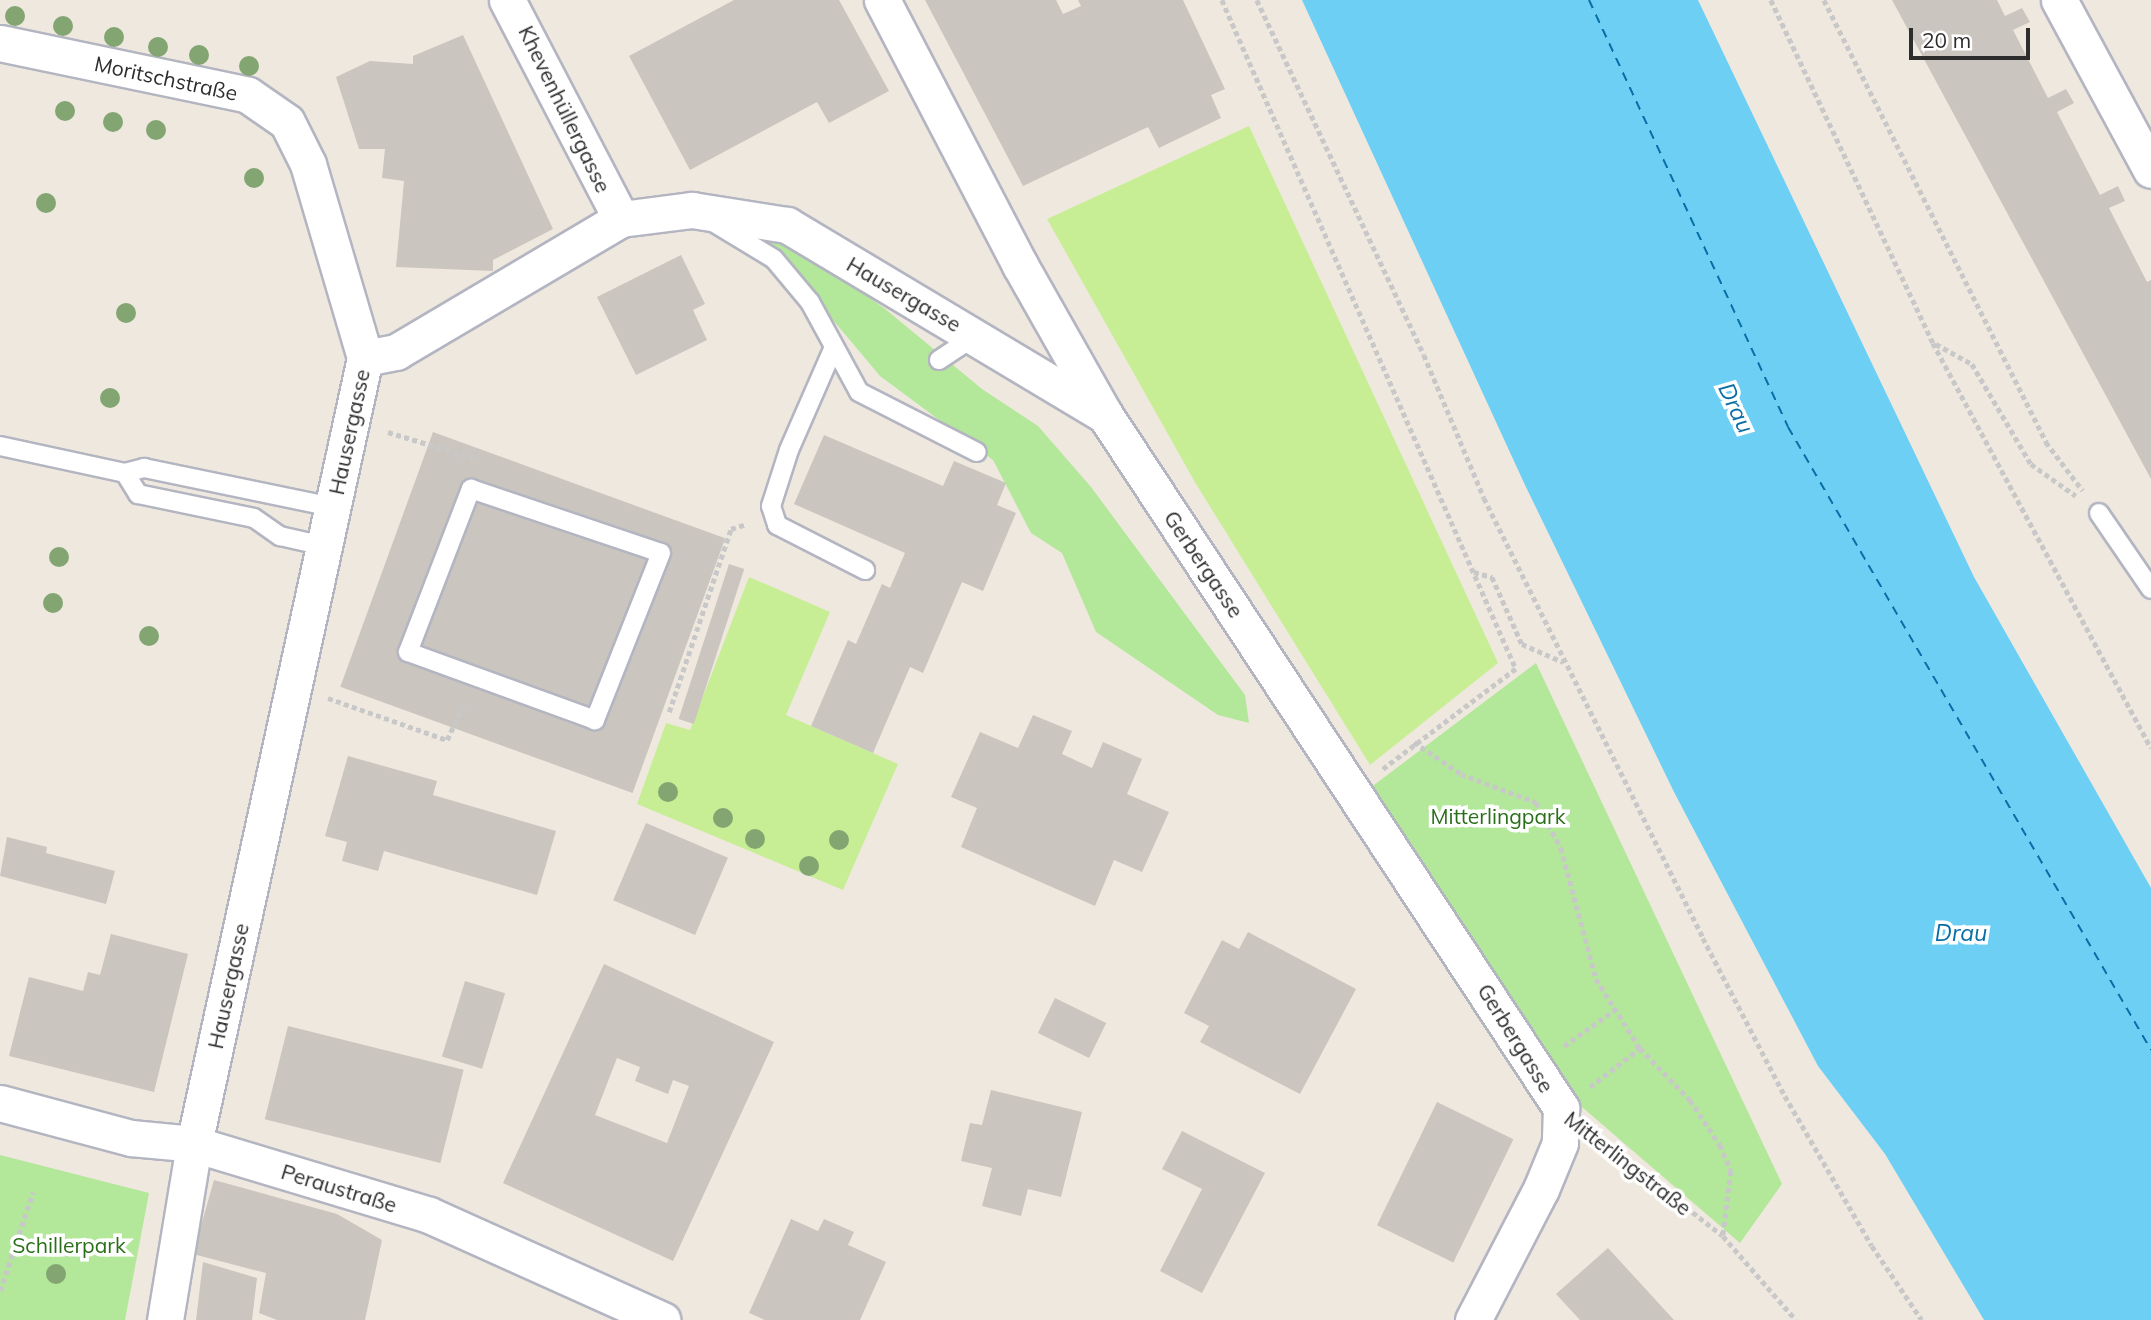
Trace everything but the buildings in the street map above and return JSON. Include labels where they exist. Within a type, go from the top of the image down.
[{"type":"street","name":"Khevenhüllergasse","points":[[508,0],[621,219]]},
{"type":"street","name":"Gerbergasse","points":[[882,0],[1020,265],[1105,415],[1536,1066],[1560,1108]]},
{"type":"street","points":[[2059,0],[2151,170]]},
{"type":"street","name":"Moritschstraße","points":[[0,43],[248,95],[287,122],[308,164],[365,358]]},
{"type":"street","name":"Hausergasse","points":[[165,1320],[194,1144],[365,358],[396,352],[621,219],[692,210],[787,225],[1105,415]]},
{"type":"street","name":"Peraustraße","points":[[0,1103],[131,1138],[194,1144],[429,1215],[663,1320]]},
{"type":"street","name":"Mitterlingstraße","points":[[1473,1320],[1541,1189],[1560,1143],[1560,1108]]},
{"type":"lane","points":[[692,210],[774,259],[810,302],[859,392],[977,452]]},
{"type":"lane","points":[[939,360],[975,336]]},
{"type":"lane","points":[[834,347],[789,450],[771,506],[778,525],[865,570]]},
{"type":"lane","points":[[0,446],[125,473],[144,468],[333,506]]},
{"type":"lane","points":[[125,473],[138,494],[254,518],[280,536],[324,546]]},
{"type":"lane","points":[[471,489],[488,495],[661,553],[595,720],[408,652],[471,489]]},
{"type":"lane","points":[[2099,513],[2151,589]]},
{"type":"path","points":[[1222,0],[1516,668],[1414,741],[1379,772]]},
{"type":"path","points":[[1257,0],[1564,662],[1785,1096],[1871,1246],[1922,1320]]},
{"type":"path","points":[[1771,0],[1933,343],[2151,748]]},
{"type":"path","points":[[1825,0],[2046,442],[2099,513]]},
{"type":"path","points":[[1933,343],[1972,364],[2031,464],[2099,513]]},
{"type":"path","points":[[385,431],[498,466],[488,495]]},
{"type":"path","points":[[670,712],[731,529],[774,515]]},
{"type":"path","points":[[1474,572],[1492,577],[1522,645],[1564,662]]},
{"type":"path","points":[[326,697],[447,740],[476,678]]},
{"type":"path","points":[[1414,741],[1461,774],[1536,802],[1561,848],[1597,979],[1640,1048],[1690,1100],[1720,1145],[1731,1171],[1730,1208],[1723,1236]]},
{"type":"path","points":[[1536,1066],[1617,1008]]},
{"type":"path","points":[[1560,1108],[1640,1048]]},
{"type":"path","name":"Mitterlingstraße","points":[[1560,1108],[1723,1236],[1796,1320]]},
{"type":"path","points":[[0,1291],[33,1192]]},
{"type":"green space","points":[[1249,126],[1498,663],[1370,765],[1196,484],[1047,219]]},
{"type":"green space","points":[[756,232],[788,241],[884,308],[982,389],[1038,426],[1091,487],[1245,695],[1249,723],[1218,715],[1096,632],[1062,553],[1031,533],[993,460],[880,376],[828,314],[732,243]]},
{"type":"green space","points":[[749,577],[830,612],[786,715],[898,764],[843,890],[637,804],[666,723],[690,730]]},
{"type":"green space","name":"Mitterlingpark","points":[[1536,663],[1782,1184],[1740,1243],[1575,1101],[1362,794]]},
{"type":"green space","name":"Schillerpark","points":[[0,1155],[149,1193],[125,1320],[0,1320]]},
{"type":"water","name":"Drau","points":[[1302,0],[1698,0],[1974,577],[2151,888],[2151,1320],[1984,1320],[1885,1154],[1818,1066],[1674,792],[1525,485]]},
{"type":"ferry route","points":[[1589,0],[1788,427],[2151,1050]]}]
